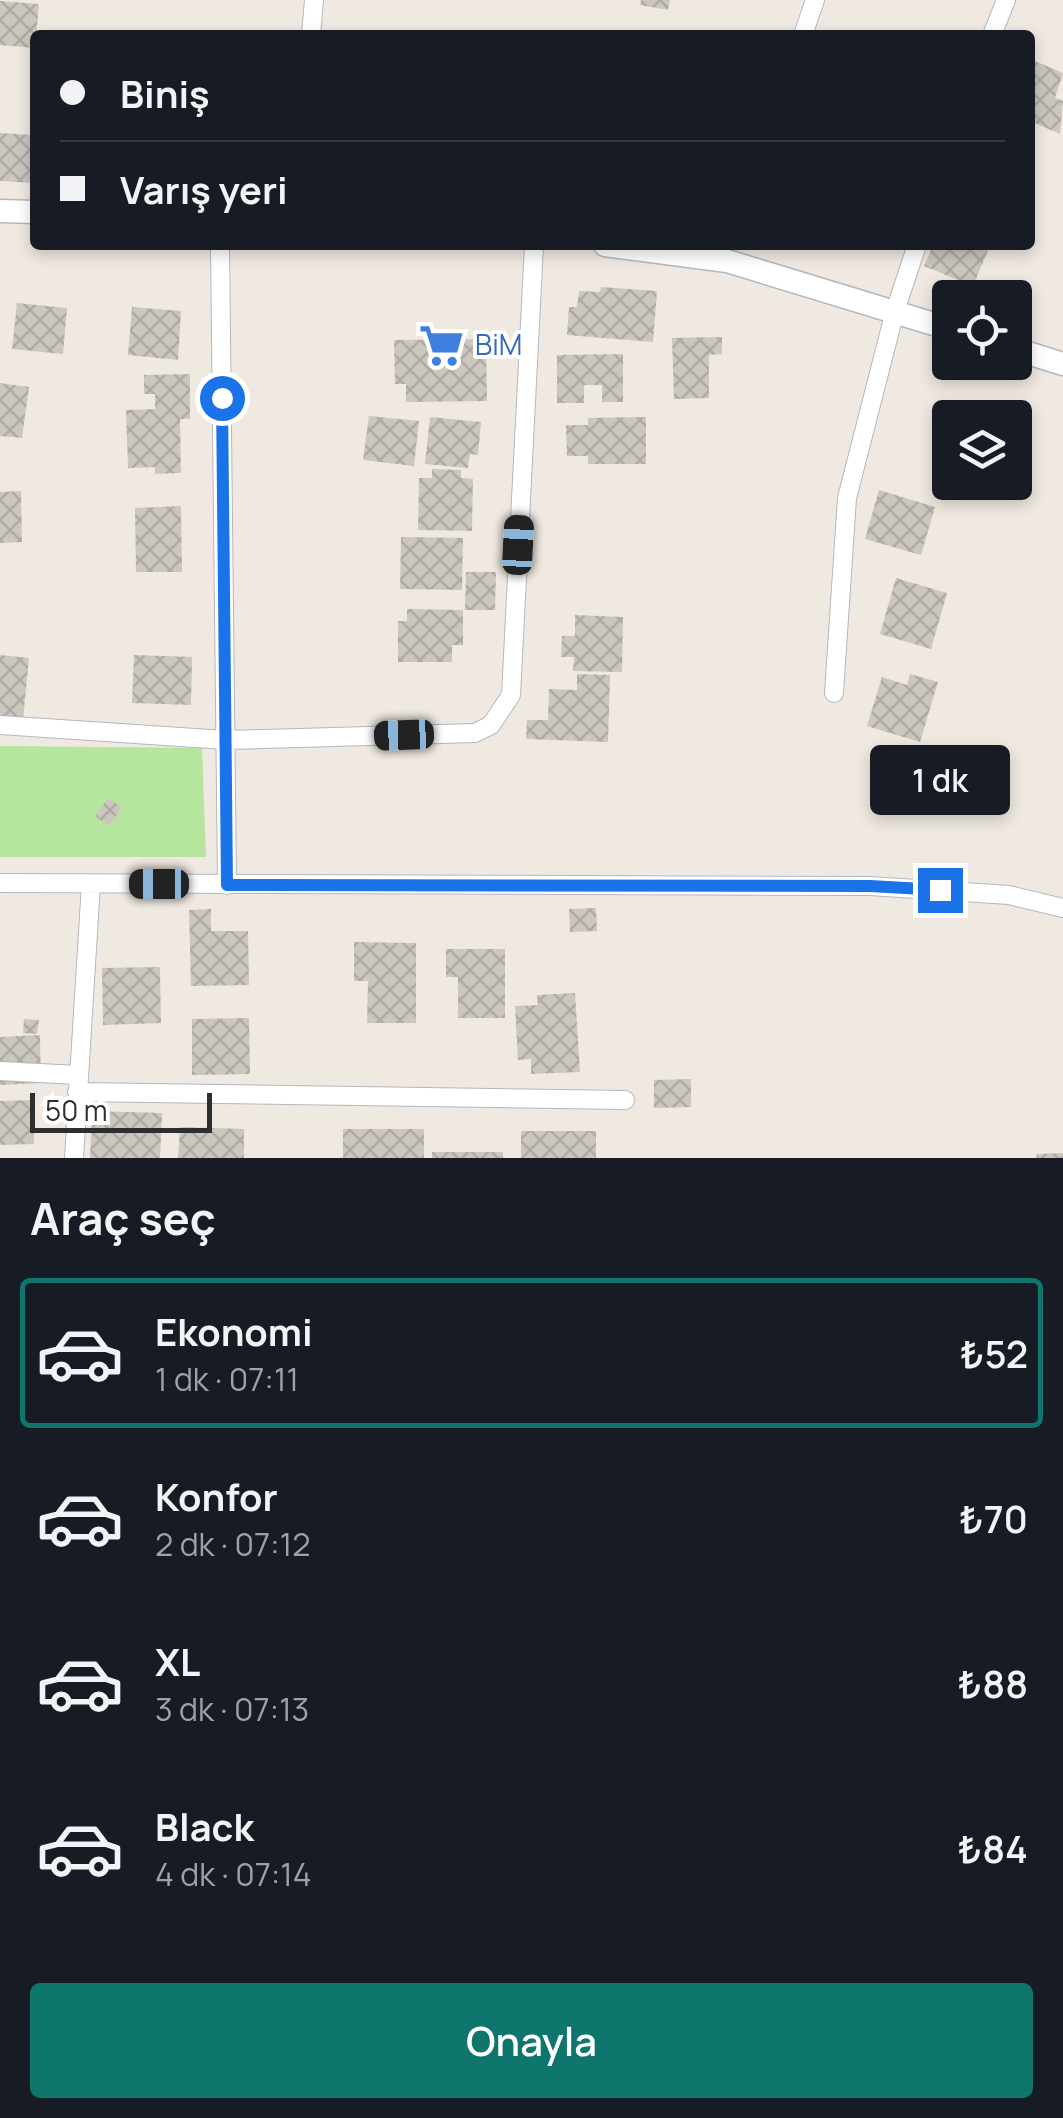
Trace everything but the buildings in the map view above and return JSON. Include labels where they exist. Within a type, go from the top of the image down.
[{"type":"street","points":[[312,30],[314,0]]},
{"type":"street","points":[[805,30],[815,0]]},
{"type":"street","points":[[994,30],[1006,0]]},
{"type":"street","points":[[0,210],[30,212]]},
{"type":"street","points":[[220,250],[227,885]]},
{"type":"street","points":[[0,724],[226,740],[474,732],[491,725],[511,695],[534,250]]},
{"type":"street","points":[[682,250],[729,253],[932,323]]},
{"type":"street","points":[[834,693],[847,498],[895,312],[915,250]]},
{"type":"street","points":[[1032,354],[1063,364]]},
{"type":"street","points":[[0,883],[870,886],[1009,895],[1063,908]]},
{"type":"street","points":[[74,1158],[91,884]]},
{"type":"street","points":[[0,1071],[77,1083],[625,1100]]},
{"type":"green space","points":[[0,746],[202,748],[206,857],[0,857]]},
{"type":"place","name":"BiM","points":[[442,345]]},
{"type":"route","points":[[222,398],[227,885],[598,884],[940,890]]}]
